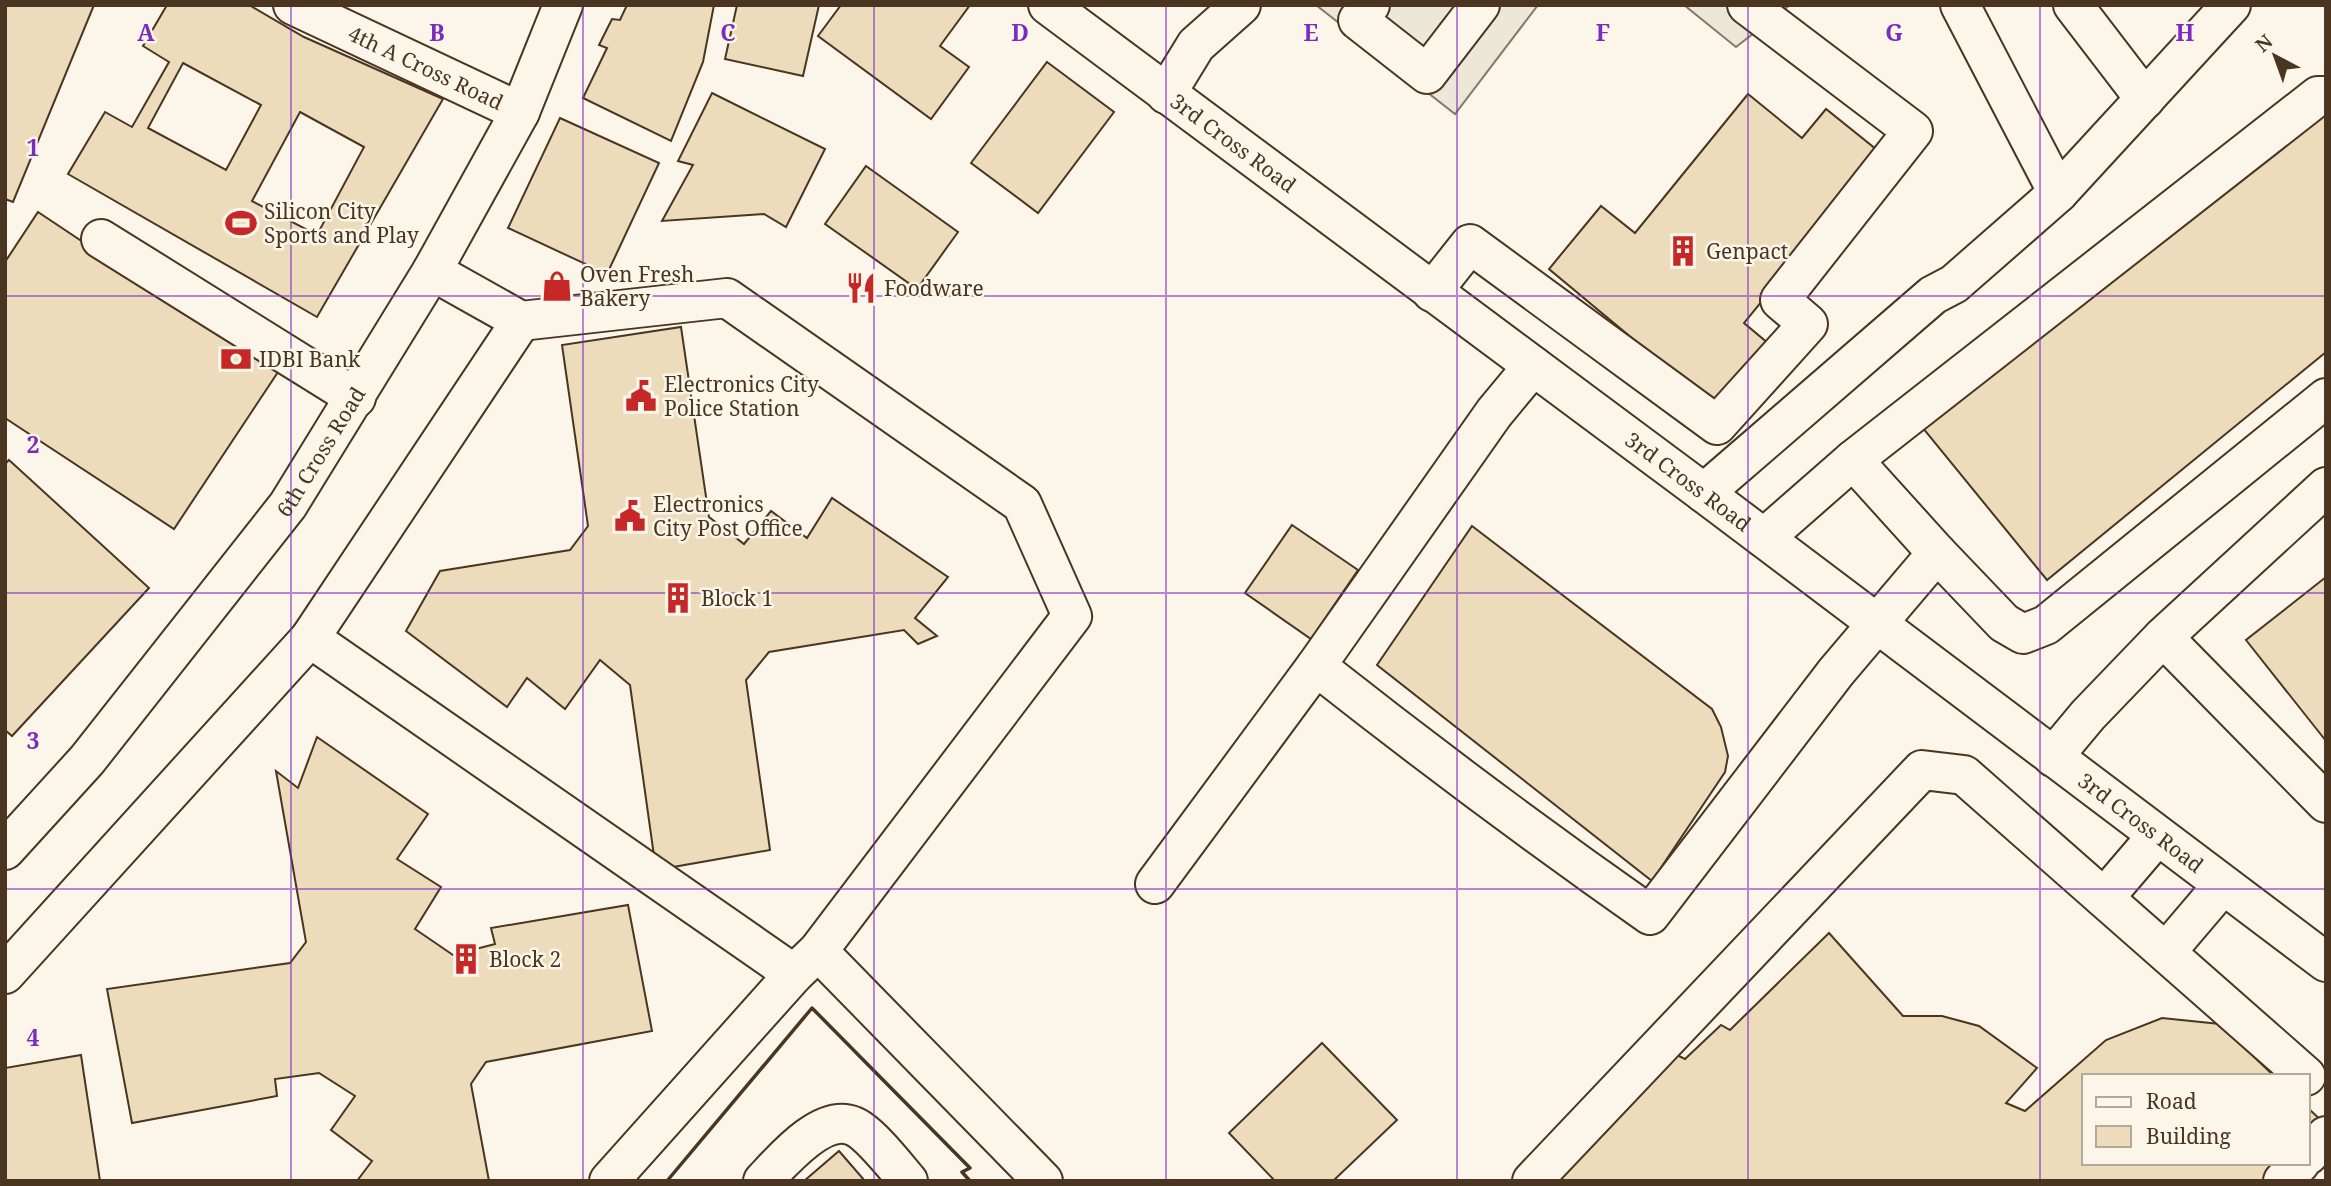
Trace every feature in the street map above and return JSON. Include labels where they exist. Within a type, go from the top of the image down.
[{"type":"street","name":"4th A Cross Road","points":[[293,5],[520,111]]},
{"type":"street","name":"6th Cross Road","points":[[5,850],[87,760],[288,505],[432,271],[520,111],[563,5]]},
{"type":"street","name":"3rd Cross Road","points":[[1048,5],[1764,538],[2326,962]]},
{"type":"street","points":[[1166,94],[1196,45],[1241,5]]},
{"type":"street","points":[[1370,5],[1358,20],[1427,74],[1480,5]]},
{"type":"street","points":[[1432,292],[1470,244],[1717,425],[1808,324],[1780,300],[1913,131],[1748,5]]},
{"type":"street","points":[[1960,5],[2058,193]]},
{"type":"street","points":[[2073,5],[2145,99]]},
{"type":"street","points":[[1713,500],[1949,307],[1954,284],[2058,193],[2145,99],[2198,20],[2231,5]]},
{"type":"street","points":[[1764,538],[1853,460],[2318,96],[2326,96]]},
{"type":"street","points":[[101,239],[356,398]]},
{"type":"street","points":[[432,271],[521,321],[727,298],[1022,504],[1072,616],[806,963],[609,1181]]},
{"type":"street","points":[[5,974],[310,638],[521,321]]},
{"type":"street","points":[[1155,884],[1316,666],[1494,412],[1533,366]]},
{"type":"street","points":[[1853,460],[1937,554],[2004,623],[2022,634],[2046,625],[2326,398]]},
{"type":"street","points":[[2053,757],[2088,715],[2163,637],[2326,487]]},
{"type":"street","points":[[1316,666],[1430,756],[1650,915],[1876,623],[1937,554]]},
{"type":"street","points":[[2163,637],[2326,803]]},
{"type":"street","points":[[310,638],[806,963],[1043,1181]]},
{"type":"street","points":[[1532,1181],[1922,770],[1964,775],[2166,952],[2314,1075]]},
{"type":"street","points":[[2104,898],[2157,836]]},
{"type":"street","points":[[2166,952],[2223,886]]},
{"type":"street","points":[[763,1181],[808,1135],[840,1124],[854,1126],[872,1141],[908,1181]]},
{"type":"street","points":[[2310,1153],[2326,1136]]},
{"type":"street","points":[[2283,1181],[2298,1165]]},
{"type":"shaded area","points":[[1316,5],[1538,5],[1455,114]]},
{"type":"shaded area","points":[[1684,5],[1790,5],[1736,47]]},
{"type":"building","points":[[5,5],[94,5],[13,202],[5,199]]},
{"type":"building","points":[[167,5],[249,5],[304,37],[443,99],[317,317],[68,174],[105,112],[132,127],[169,62],[143,46]],"holes":[[[183,63],[261,105],[226,170],[148,128]],[[300,112],[364,147],[317,235],[252,201]]]},
{"type":"building","points":[[627,5],[714,5],[703,62],[671,141],[583,98],[607,48],[599,45],[612,19],[620,20]]},
{"type":"building","points":[[737,5],[819,5],[803,76],[725,59]]},
{"type":"building","points":[[841,5],[970,5],[940,46],[969,67],[931,119],[818,36]]},
{"type":"building","points":[[1047,62],[1114,112],[1038,213],[971,163]]},
{"type":"building","points":[[712,93],[825,149],[786,227],[764,214],[662,221],[693,165],[678,161]]},
{"type":"building","name":"Genpact","points":[[1748,94],[1802,138],[1826,109],[1882,154],[1744,323],[1775,349],[1722,413],[1549,269],[1601,206],[1635,233]]},
{"type":"building","points":[[2326,105],[2326,352],[2047,580],[1922,427]]},
{"type":"building","points":[[560,118],[659,163],[607,274],[508,228]]},
{"type":"building","points":[[866,166],[958,232],[917,289],[825,224]]},
{"type":"building","points":[[38,212],[278,372],[174,529],[5,418],[5,262]]},
{"type":"building","name":"Block 1","points":[[681,327],[709,517],[744,544],[771,511],[807,538],[832,498],[948,577],[915,618],[937,636],[918,644],[904,630],[769,652],[746,680],[770,850],[656,870],[630,685],[600,660],[565,709],[527,678],[507,707],[406,631],[440,571],[570,550],[588,526],[562,345]]},
{"type":"building","points":[[9,460],[149,588],[12,736],[5,730],[5,464]]},
{"type":"building","points":[[1292,525],[1358,570],[1311,639],[1245,593]]},
{"type":"building","points":[[1472,526],[1712,709],[1721,727],[1728,756],[1725,772],[1652,881],[1377,665]]},
{"type":"building","points":[[2326,577],[2326,741],[2246,640]]},
{"type":"building","name":"Block 2","points":[[317,737],[428,814],[397,859],[441,887],[415,929],[453,955],[495,944],[491,928],[628,905],[652,1031],[486,1062],[471,1084],[489,1181],[357,1181],[372,1161],[331,1130],[355,1096],[319,1073],[275,1079],[277,1096],[132,1123],[107,989],[290,963],[306,942],[276,771],[298,788]]},
{"type":"building","points":[[1829,933],[1903,1016],[1942,1016],[1979,1026],[2037,1068],[2006,1103],[2025,1111],[2106,1040],[2162,1018],[2220,1024],[2272,1074],[2082,1074],[2082,1165],[2287,1165],[2271,1181],[1558,1181],[1677,1055],[1685,1059],[1721,1025],[1730,1030]]},
{"type":"building","points":[[1322,1043],[1397,1120],[1333,1181],[1275,1181],[1229,1133]]},
{"type":"building","points":[[81,1055],[100,1181],[5,1181],[5,1068]]},
{"type":"building","points":[[2310,1110],[2326,1125],[2310,1143]]},
{"type":"building","points":[[839,1151],[865,1181],[804,1181]]},
{"type":"wall","points":[[667,1181],[812,1008],[970,1168],[962,1172],[970,1181]]},
{"type":"place","name":"Silicon City Sports and Play","points":[[241,223]]},
{"type":"place","name":"Genpact","points":[[1683,251]]},
{"type":"place","name":"Oven Fresh Bakery","points":[[557,286]]},
{"type":"place","name":"Foodware","points":[[861,288]]},
{"type":"place","name":"IDBI Bank","points":[[236,359]]},
{"type":"place","name":"Electronics City Police Station","points":[[641,396]]},
{"type":"place","name":"Electronics City Post Office","points":[[630,516]]},
{"type":"place","name":"Block 1","points":[[678,598]]},
{"type":"place","name":"Block 2","points":[[466,959]]}]
